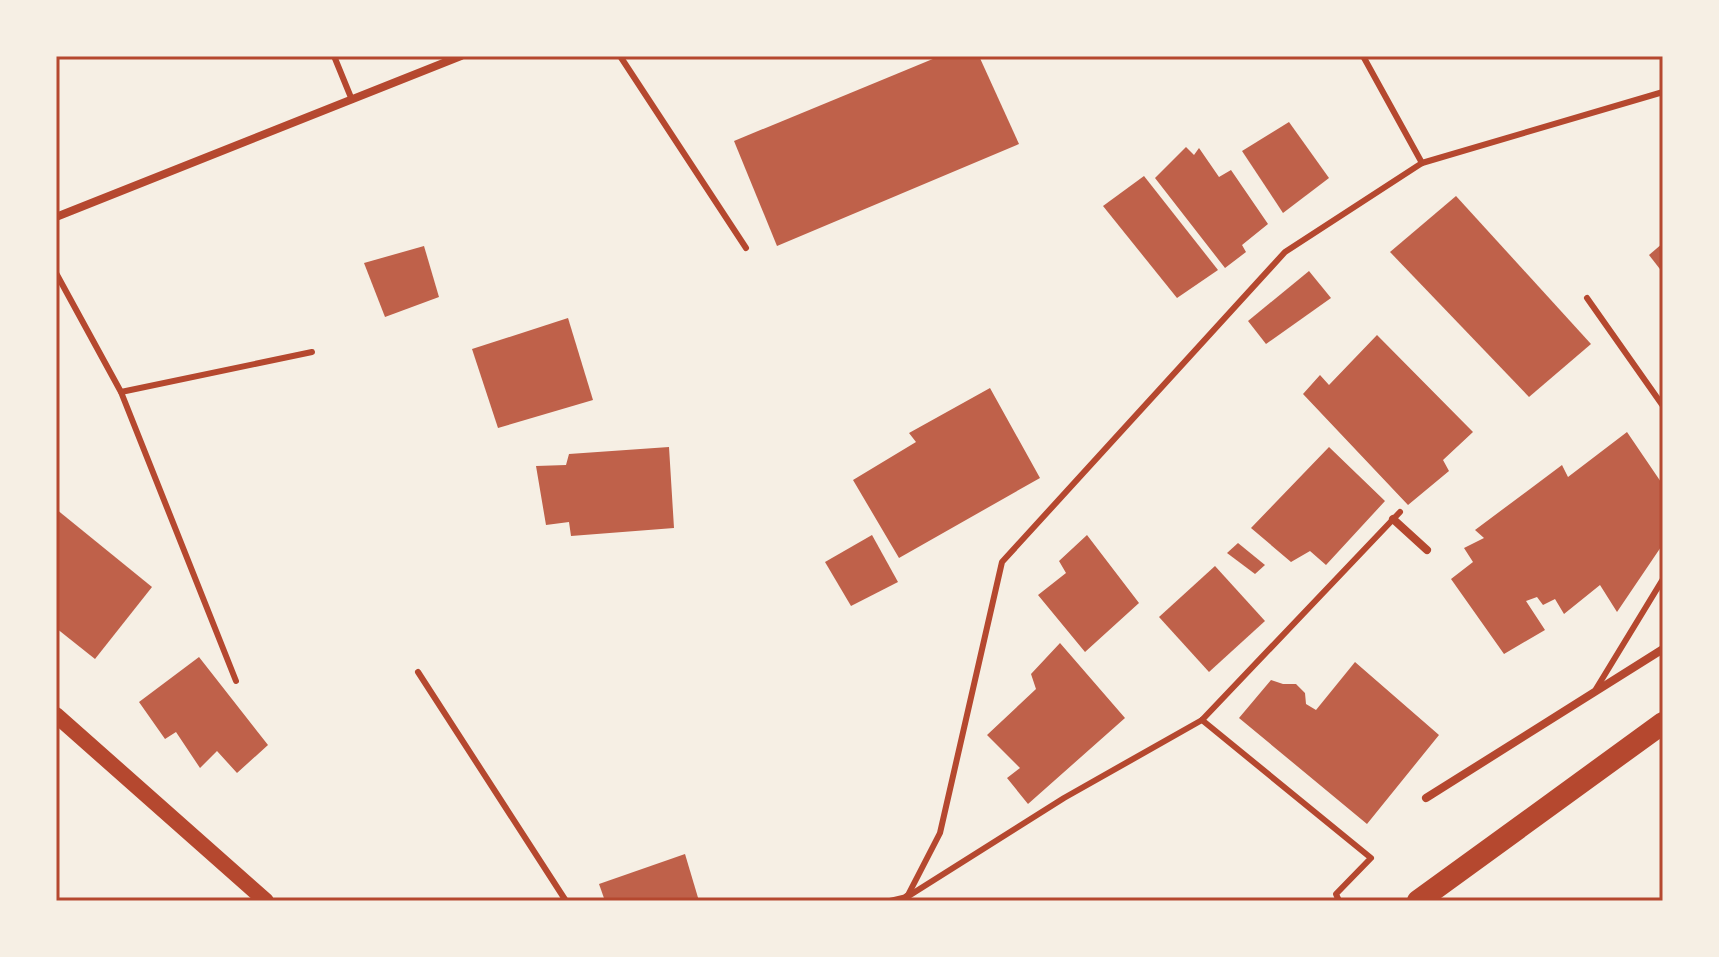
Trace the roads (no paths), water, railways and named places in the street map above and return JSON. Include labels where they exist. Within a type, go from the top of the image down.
[{"type":"highway","points":[[1422,900],[1663,723]]},
{"type":"main road","points":[[56,715],[266,901]]},
{"type":"street","points":[[56,217],[461,56]]},
{"type":"street","points":[[1393,519],[1427,550]]},
{"type":"street","points":[[1426,798],[1663,649]]},
{"type":"lane","points":[[334,56],[352,100]]},
{"type":"lane","points":[[620,56],[746,248]]},
{"type":"lane","points":[[1363,56],[1422,163]]},
{"type":"lane","points":[[906,899],[940,833],[1002,562],[1285,252],[1422,163],[1663,92]]},
{"type":"lane","points":[[56,273],[121,392],[236,681]]},
{"type":"lane","points":[[1587,298],[1663,406]]},
{"type":"lane","points":[[121,392],[312,352]]},
{"type":"lane","points":[[890,901],[906,899],[1064,798],[1202,720],[1400,512]]},
{"type":"lane","points":[[1595,692],[1663,579]]},
{"type":"lane","points":[[418,672],[566,901]]},
{"type":"lane","points":[[1202,720],[1371,858],[1336,894],[1339,901]]}]
